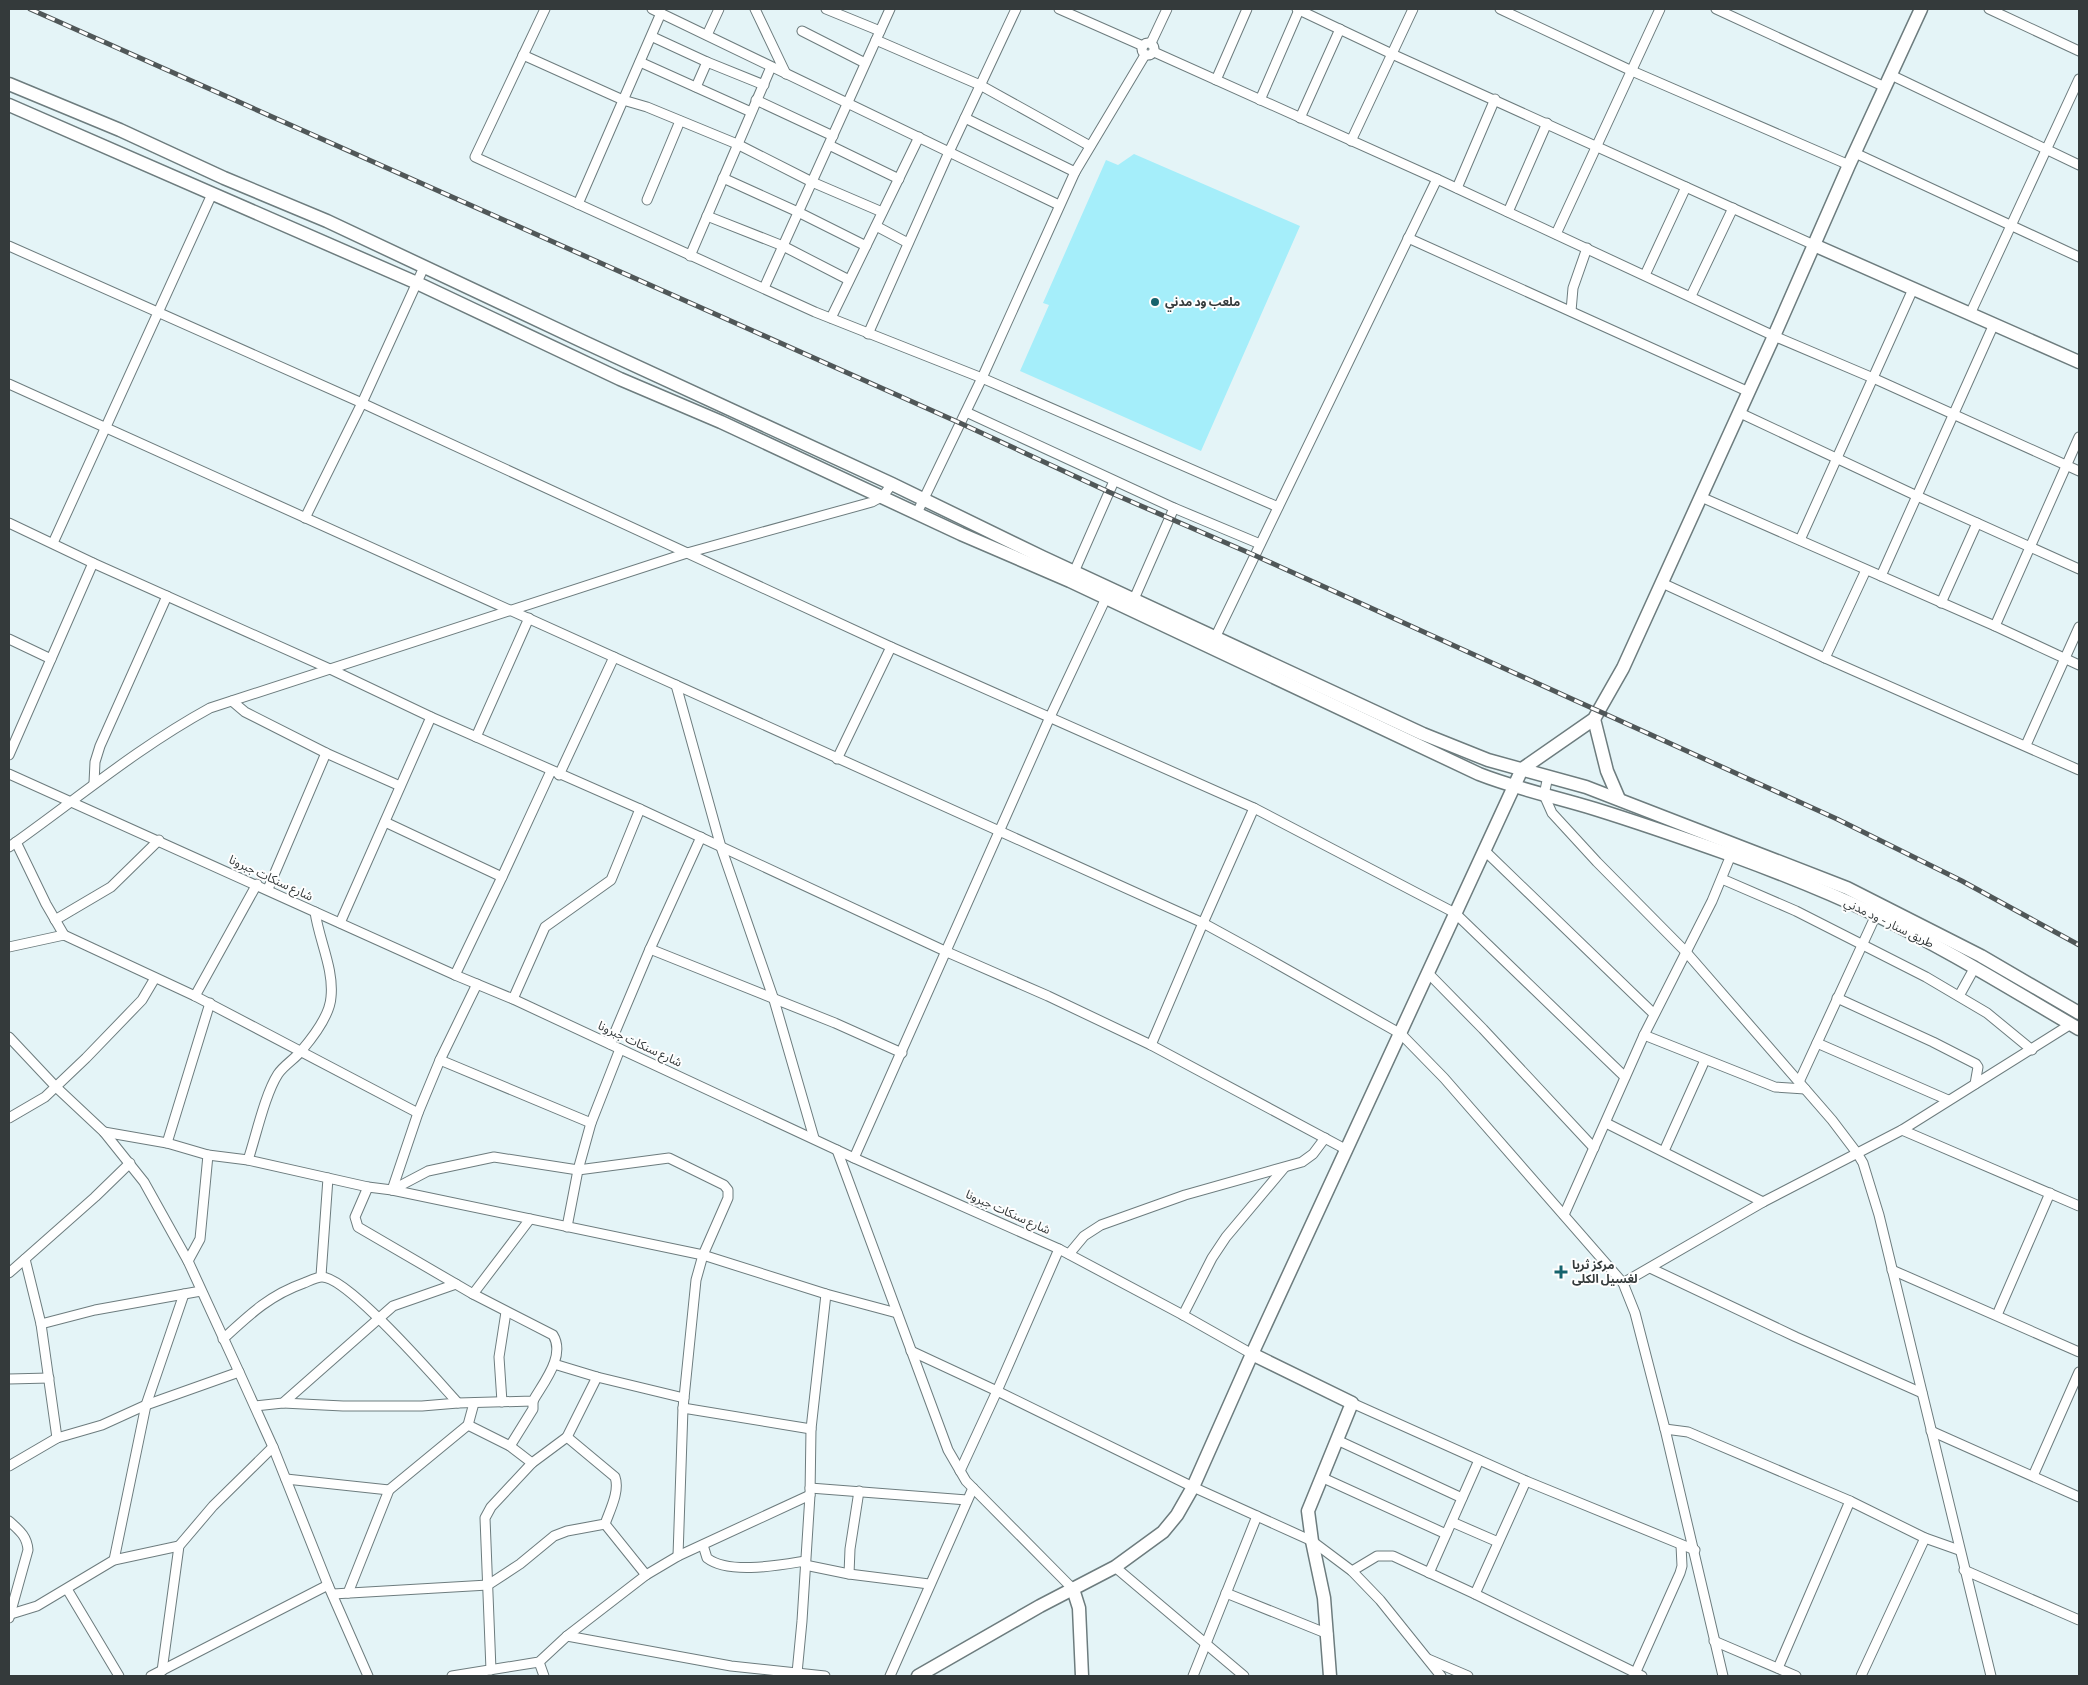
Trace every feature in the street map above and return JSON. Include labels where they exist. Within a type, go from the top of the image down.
[{"type":"main road","points":[[926,1675],[1114,1567],[1163,1532],[1193,1488],[1252,1354],[1513,787],[1522,770],[1594,720],[1623,668],[1749,392],[1849,165],[1922,9]]},
{"type":"main road","points":[[10,87],[120,130],[224,178],[327,221],[892,484],[966,522],[1134,599],[1212,642],[1479,774],[1544,796],[1690,835]]},
{"type":"main road","points":[[9,105],[417,283],[620,379],[721,422],[1106,598],[1423,734],[1488,760],[1575,783],[1619,799],[1690,835]]},
{"type":"main road","points":[[1814,245],[2079,362]]},
{"type":"main road","points":[[1594,720],[1607,772],[1619,799]]},
{"type":"main road","name":"طريق سنار - ود مدني","points":[[1690,835],[1731,855],[1876,915],[1975,968],[2075,1027]]},
{"type":"main road","name":"طريق سنار - ود مدني","points":[[1690,835],[1847,888],[1981,956],[2079,1013]]},
{"type":"main road","points":[[1252,1354],[1352,1403],[1308,1511],[1312,1541],[1321,1580],[1328,1634],[1330,1676]]},
{"type":"main road","points":[[1073,1589],[1079,1608],[1082,1676]]},
{"type":"street","points":[[545,9],[475,157],[830,318],[982,378],[1278,507]]},
{"type":"street","points":[[652,9],[1059,205]]},
{"type":"street","points":[[707,35],[719,9]]},
{"type":"street","points":[[755,9],[786,74]]},
{"type":"street","points":[[826,9],[980,85],[1090,146]]},
{"type":"street","points":[[764,288],[890,9]]},
{"type":"street","points":[[868,334],[949,152],[1016,9]]},
{"type":"street","points":[[1059,9],[1457,188],[1774,336],[1873,378],[2079,471]]},
{"type":"street","points":[[917,513],[982,378],[1075,172],[1148,49],[1167,9]]},
{"type":"street","points":[[1216,80],[1247,9]]},
{"type":"street","points":[[1260,100],[1298,9],[1392,54],[1814,245]]},
{"type":"street","points":[[1351,141],[1413,9]]},
{"type":"street","points":[[1500,9],[1632,71],[1849,165]]},
{"type":"street","points":[[1556,234],[1660,9]]},
{"type":"street","points":[[1716,9],[1888,81],[2079,165]]},
{"type":"street","points":[[1989,9],[2079,51]]},
{"type":"street","points":[[578,204],[662,13]]},
{"type":"street","points":[[1300,118],[1340,29]]},
{"type":"street","points":[[802,31],[865,63]]},
{"type":"street","points":[[655,38],[764,85]]},
{"type":"street","points":[[523,55],[623,100],[737,144],[812,182],[882,212]]},
{"type":"street","points":[[640,62],[751,112]]},
{"type":"street","points":[[696,87],[707,62]]},
{"type":"street","points":[[690,256],[771,67]]},
{"type":"street","points":[[1970,314],[2079,79]]},
{"type":"street","points":[[756,100],[833,136]]},
{"type":"street","points":[[1457,188],[1495,100]]},
{"type":"street","points":[[965,118],[1075,172]]},
{"type":"street","points":[[647,200],[680,121]]},
{"type":"street","points":[[1508,212],[1547,123]]},
{"type":"street","points":[[830,318],[919,137]]},
{"type":"street","points":[[828,145],[898,179]]},
{"type":"street","points":[[1855,153],[2079,258]]},
{"type":"street","points":[[723,178],[798,212],[866,246]]},
{"type":"street","points":[[1212,642],[1437,179]]},
{"type":"street","points":[[1645,275],[1686,187]]},
{"type":"street","points":[[53,544],[212,194]]},
{"type":"street","points":[[1691,296],[1733,208]]},
{"type":"street","points":[[707,216],[783,246],[849,280]]},
{"type":"street","points":[[876,226],[908,243]]},
{"type":"street","points":[[1408,238],[1749,392]]},
{"type":"street","points":[[9,246],[362,403],[891,647],[1254,808],[1456,914],[1625,1077]]},
{"type":"street","points":[[1571,312],[1573,288],[1587,248]]},
{"type":"street","points":[[305,518],[362,403],[424,266]]},
{"type":"street","points":[[1800,540],[1913,289]]},
{"type":"street","points":[[1882,576],[1994,324]]},
{"type":"street","points":[[9,384],[1203,923],[1400,1034],[1444,1078],[1622,1283],[1635,1313],[1665,1429],[1695,1550],[1723,1676]]},
{"type":"street","points":[[966,412],[1174,508],[1260,544]]},
{"type":"street","points":[[1740,412],[1837,459],[2079,569]]},
{"type":"street","points":[[1996,626],[2079,437]]},
{"type":"street","points":[[1074,572],[1114,481]]},
{"type":"street","points":[[418,1113],[210,1003],[64,935],[12,844],[170,730],[210,708],[687,553],[872,502],[883,496],[892,484]]},
{"type":"street","points":[[1701,496],[1996,626],[2079,665]]},
{"type":"street","points":[[1134,599],[1174,508]]},
{"type":"street","points":[[9,523],[93,563],[330,669],[431,718],[640,809],[947,952],[1048,996],[1151,1045],[1347,1150]]},
{"type":"street","points":[[1941,603],[1977,523]]},
{"type":"street","points":[[9,755],[93,563]]},
{"type":"street","points":[[1825,658],[1866,570]]},
{"type":"street","points":[[1662,583],[1825,658],[2079,770]]},
{"type":"street","points":[[94,783],[95,762],[100,746],[167,596]]},
{"type":"street","points":[[854,1158],[902,1054],[998,832],[1106,598]]},
{"type":"street","points":[[476,736],[529,618]]},
{"type":"street","points":[[2026,745],[2079,627]]},
{"type":"street","points":[[9,638],[51,659]]},
{"type":"street","points":[[837,759],[891,647]]},
{"type":"street","points":[[455,975],[502,877],[614,657]]},
{"type":"street","points":[[676,686],[722,847],[774,1000],[814,1138]]},
{"type":"street","points":[[232,701],[245,712],[326,753],[400,786]]},
{"type":"street","points":[[340,923],[431,718]]},
{"type":"street","points":[[268,889],[326,753]]},
{"type":"street","name":"شارع سنكات جبرونا","points":[[9,774],[257,884],[455,975],[513,998],[854,1158],[1070,1254],[1252,1354]]},
{"type":"street","points":[[1548,776],[1544,796],[1552,813],[1686,952],[1802,1085],[1857,1153],[1863,1164],[1879,1215],[1991,1676]]},
{"type":"street","points":[[1151,1045],[1254,808]]},
{"type":"street","points":[[513,998],[545,927],[610,880],[640,809]]},
{"type":"street","points":[[384,822],[502,877]]},
{"type":"street","points":[[610,1044],[650,949],[701,837]]},
{"type":"street","points":[[56,920],[111,887],[159,840]]},
{"type":"street","points":[[1484,850],[1654,1014]]},
{"type":"street","points":[[1564,1214],[1644,1035],[1722,879],[1731,855]]},
{"type":"street","points":[[1722,879],[1796,911],[1958,996],[1987,1013],[2032,1050]]},
{"type":"street","points":[[195,996],[257,884]]},
{"type":"street","points":[[248,1160],[272,1084],[279,1072],[302,1051],[326,1014],[331,999],[332,983],[318,931],[315,912]]},
{"type":"street","points":[[1802,1085],[1817,1043],[1876,915]]},
{"type":"street","points":[[9,947],[64,935]]},
{"type":"street","points":[[650,949],[835,1023],[902,1054]]},
{"type":"street","points":[[1958,996],[1975,968]]},
{"type":"street","points":[[1428,973],[1594,1148]]},
{"type":"street","points":[[9,1118],[45,1097],[56,1087],[137,1005],[155,978]]},
{"type":"street","points":[[392,1190],[418,1113],[440,1060],[476,984]]},
{"type":"street","points":[[1837,998],[1934,1042],[1976,1064],[1978,1067],[1975,1084]]},
{"type":"street","points":[[167,1143],[210,1003]]},
{"type":"street","points":[[1622,1283],[1763,1202],[1902,1130],[1948,1100],[2075,1027]]},
{"type":"street","points":[[1644,1035],[1775,1087],[1802,1085]]},
{"type":"street","points":[[9,1038],[56,1087],[104,1132],[144,1182],[188,1261],[255,1406],[273,1446],[328,1585],[368,1676]]},
{"type":"street","points":[[1817,1043],[1948,1100]]},
{"type":"street","points":[[567,1227],[578,1170],[591,1123],[620,1049]]},
{"type":"street","points":[[440,1060],[591,1123]]},
{"type":"street","points":[[1664,1151],[1706,1060]]},
{"type":"street","points":[[1606,1122],[1763,1202]]},
{"type":"street","points":[[1902,1130],[2079,1206]]},
{"type":"street","points":[[104,1132],[167,1143],[208,1155],[248,1160],[368,1187],[392,1190],[703,1255],[826,1294],[897,1313]]},
{"type":"street","points":[[1070,1254],[1084,1236],[1101,1226],[1185,1195],[1284,1168],[1308,1159],[1325,1138]]},
{"type":"street","points":[[837,1150],[948,1450],[972,1488],[1073,1589]]},
{"type":"street","points":[[188,1261],[200,1239],[208,1155]]},
{"type":"street","points":[[392,1190],[428,1171],[494,1157],[578,1170],[669,1158],[724,1185],[728,1190],[728,1198],[703,1255],[696,1280],[683,1408],[678,1556]]},
{"type":"street","points":[[9,1273],[130,1164]]},
{"type":"street","points":[[1183,1315],[1212,1258],[1226,1238],[1284,1168]]},
{"type":"street","points":[[321,1276],[328,1178]]},
{"type":"street","points":[[368,1187],[355,1217],[358,1227],[473,1294],[553,1335],[557,1343],[554,1364],[533,1402],[533,1409],[510,1446]]},
{"type":"street","points":[[1997,1315],[2050,1193]]},
{"type":"street","points":[[473,1294],[530,1219]]},
{"type":"street","points":[[960,1471],[998,1391],[1059,1249]]},
{"type":"street","points":[[25,1259],[41,1324],[57,1438]]},
{"type":"street","points":[[1650,1268],[1796,1338],[1922,1393]]},
{"type":"street","points":[[1892,1270],[2079,1352]]},
{"type":"street","points":[[224,1339],[253,1311],[272,1297],[321,1276],[332,1279],[341,1284],[380,1319],[458,1403]]},
{"type":"street","points":[[283,1403],[393,1306],[456,1284]]},
{"type":"street","points":[[41,1324],[95,1310],[201,1292]]},
{"type":"street","points":[[114,1560],[146,1405],[184,1294]]},
{"type":"street","points":[[797,1673],[810,1491],[811,1429],[826,1294]]},
{"type":"street","points":[[502,1402],[499,1357],[506,1312]]},
{"type":"street","points":[[911,1351],[998,1391],[1193,1488],[1312,1541],[1352,1571],[1380,1600],[1441,1676]]},
{"type":"street","points":[[554,1364],[597,1378],[684,1398]]},
{"type":"street","points":[[9,1466],[57,1438],[102,1425],[146,1405],[239,1372]]},
{"type":"street","points":[[2033,1476],[2079,1372]]},
{"type":"street","points":[[9,1379],[49,1378]]},
{"type":"street","points":[[492,1670],[485,1518],[501,1495],[532,1462],[566,1437],[597,1378]]},
{"type":"street","points":[[255,1406],[283,1403],[343,1406],[422,1406],[458,1403],[533,1402]]},
{"type":"street","points":[[1352,1403],[1526,1481],[1695,1550]]},
{"type":"street","points":[[348,1593],[389,1490],[468,1424],[474,1404]]},
{"type":"street","points":[[683,1408],[811,1429]]},
{"type":"street","points":[[468,1424],[510,1446],[532,1462]]},
{"type":"street","points":[[1665,1429],[1688,1432],[1850,1501],[1925,1538],[1959,1550]]},
{"type":"street","points":[[1931,1431],[2079,1497]]},
{"type":"street","points":[[566,1437],[615,1477],[616,1490],[605,1524]]},
{"type":"street","points":[[1337,1440],[1462,1498]]},
{"type":"street","points":[[162,1671],[179,1546],[213,1506],[273,1446]]},
{"type":"street","points":[[1429,1573],[1479,1460]]},
{"type":"street","points":[[1321,1478],[1446,1534]]},
{"type":"street","points":[[286,1479],[389,1490]]},
{"type":"street","points":[[1475,1594],[1526,1481]]},
{"type":"street","points":[[890,1676],[972,1488]]},
{"type":"street","points":[[452,1676],[492,1670],[513,1672],[539,1662],[567,1636],[646,1575],[678,1556],[810,1491],[859,1491],[966,1500]]},
{"type":"street","points":[[849,1574],[850,1549],[859,1491]]},
{"type":"street","points":[[1778,1668],[1850,1501]]},
{"type":"street","points":[[1193,1676],[1258,1516]]},
{"type":"street","points":[[9,1521],[22,1533],[28,1542],[28,1550],[10,1616]]},
{"type":"street","points":[[1452,1522],[1498,1542]]},
{"type":"street","points":[[605,1524],[646,1575]]},
{"type":"street","points":[[332,1594],[488,1585],[520,1564],[554,1536],[567,1530],[605,1524]]},
{"type":"street","points":[[1861,1676],[1925,1538]]},
{"type":"street","points":[[703,1545],[707,1558],[717,1563],[762,1568],[805,1563],[849,1574],[929,1584]]},
{"type":"street","points":[[1352,1571],[1377,1556],[1393,1556],[1475,1594],[1637,1675],[1680,1573],[1682,1566],[1681,1545]]},
{"type":"street","points":[[10,1616],[37,1606],[114,1560],[179,1546]]},
{"type":"street","points":[[1114,1567],[1244,1676]]},
{"type":"street","points":[[1964,1570],[2079,1620]]},
{"type":"street","points":[[151,1676],[328,1585]]},
{"type":"street","points":[[67,1589],[118,1676]]},
{"type":"street","points":[[1226,1593],[1328,1634]]},
{"type":"street","points":[[567,1636],[731,1666],[825,1676]]},
{"type":"street","points":[[1714,1641],[1796,1676]]},
{"type":"street","points":[[1428,1659],[1468,1676]]},
{"type":"street","points":[[539,1662],[544,1676]]},
{"type":"shaded area","name":"ملعب ود مدني","points":[[1134,154],[1300,226],[1201,451],[1020,371],[1049,305],[1043,303],[1106,160],[1118,165]]},
{"type":"railway","points":[[30,9],[960,423],[1109,492],[1254,555],[1837,819],[1962,881],[2079,945]]},
{"type":"place","name":"ملعب ود مدني","points":[[1155,302]]},
{"type":"place","name":"مركز ثريا لغسيل الكلى","points":[[1561,1272]]}]
